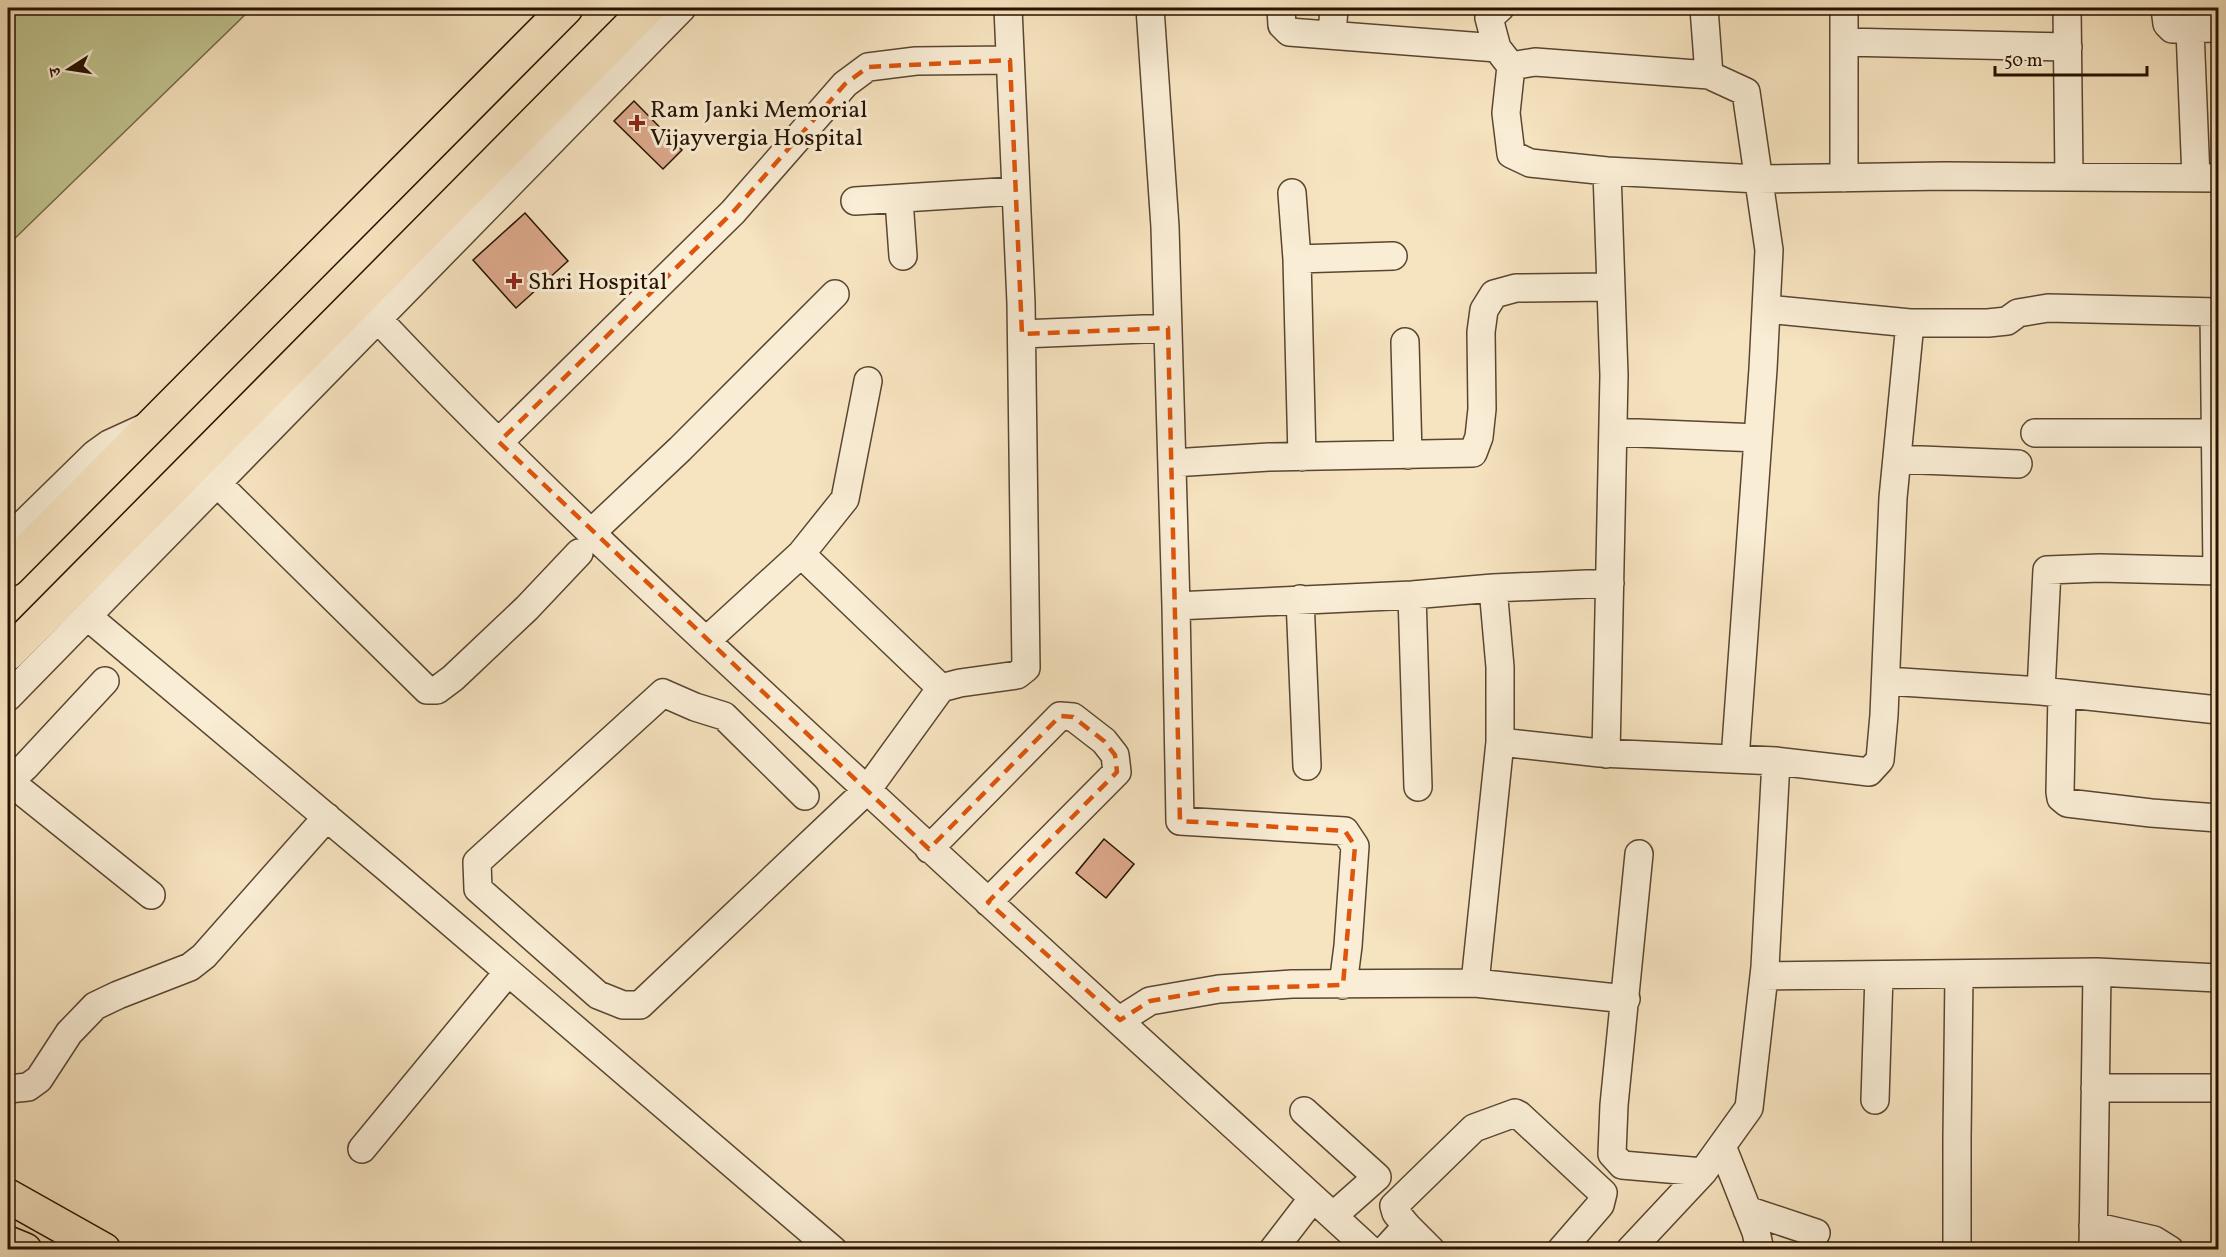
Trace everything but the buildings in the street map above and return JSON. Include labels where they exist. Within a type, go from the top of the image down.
[{"type":"main road","points":[[8,570],[502,69],[566,8]]},
{"type":"main road","points":[[8,654],[369,309],[648,8]]},
{"type":"main road","points":[[8,1196],[104,1250]]},
{"type":"main road","points":[[8,1243],[25,1250]]},
{"type":"street","points":[[502,69],[545,8]]},
{"type":"street","points":[[8,697],[217,483],[369,309],[682,8]]},
{"type":"street","points":[[805,796],[724,716],[695,707],[663,693],[477,862],[478,889],[598,995],[623,1005],[640,1005],[867,790],[940,688],[1017,675],[1026,668],[1022,334],[1008,8]]},
{"type":"street","points":[[1150,8],[1165,227],[1176,606],[1169,821],[1345,831],[1355,846],[1343,985]]},
{"type":"street","points":[[1281,8],[1282,25],[1289,33],[1332,35],[1535,62],[1709,75],[1746,92],[1769,250],[1735,759]]},
{"type":"street","points":[[1332,35],[1334,8]]},
{"type":"street","points":[[1500,8],[1489,18],[1504,57],[1506,113],[1511,154],[1530,164],[1607,171],[1758,179],[2207,178],[2190,30]]},
{"type":"street","points":[[1704,8],[1709,75]]},
{"type":"street","points":[[1844,8],[1844,178]]},
{"type":"street","points":[[2067,8],[2068,177]]},
{"type":"street","points":[[2165,8],[2167,24],[2172,29],[2218,28]]},
{"type":"street","points":[[1844,42],[2068,46]]},
{"type":"street","points":[[499,442],[733,212],[845,84],[868,67],[916,61],[1010,60]]},
{"type":"street","points":[[1606,754],[1614,375],[1607,171]]},
{"type":"street","points":[[855,201],[1015,191]]},
{"type":"street","points":[[1292,193],[1297,259],[1302,457]]},
{"type":"street","points":[[899,200],[903,256]]},
{"type":"street","points":[[1297,259],[1393,256]]},
{"type":"street","points":[[1172,463],[1269,457],[1473,453],[1479,437],[1482,409],[1481,342],[1484,310],[1494,294],[1516,288],[1611,287]]},
{"type":"street","points":[[217,483],[427,690],[437,690],[453,678],[527,608],[585,543],[835,294]]},
{"type":"street","points":[[1766,309],[1910,323],[2007,321],[2018,313],[2048,308],[2216,312],[2218,572],[2100,568],[2047,570],[2051,692],[2061,798],[2067,804],[2218,818]]},
{"type":"street","points":[[369,309],[499,442],[585,543],[706,641],[929,849],[1120,1020],[1370,1250]]},
{"type":"street","points":[[1500,742],[1606,754],[1776,761],[1869,772],[1880,760],[1886,681],[1893,498],[1910,323]]},
{"type":"street","points":[[1022,334],[1168,328]]},
{"type":"street","points":[[1405,342],[1408,455]]},
{"type":"street","points":[[706,641],[801,554],[845,499],[868,381]]},
{"type":"street","points":[[8,539],[94,454],[151,425]]},
{"type":"street","points":[[1613,432],[1758,438]]},
{"type":"street","points":[[2035,433],[2216,433]]},
{"type":"street","points":[[1897,459],[2018,464]]},
{"type":"street","points":[[801,554],[940,688]]},
{"type":"street","points":[[1176,606],[1412,595],[1610,582]]},
{"type":"street","points":[[1475,983],[1500,742],[1500,667],[1492,588]]},
{"type":"street","points":[[1412,595],[1418,787]]},
{"type":"street","points":[[1300,599],[1307,766]]},
{"type":"street","points":[[87,616],[508,972],[818,1245]]},
{"type":"street","points":[[105,681],[8,782],[151,895]]},
{"type":"street","points":[[1886,681],[2051,692],[2218,710]]},
{"type":"street","points":[[929,849],[1060,716],[1073,717],[1104,741],[1115,756],[1117,772],[988,902]]},
{"type":"street","points":[[1630,1250],[1703,1172],[1749,1108],[1764,976],[1776,761]]},
{"type":"street","points":[[8,1089],[28,1087],[39,1079],[69,1033],[95,1006],[190,967],[204,956],[327,818]]},
{"type":"street","points":[[1639,854],[1614,1105],[1612,1154],[1622,1165],[1703,1172]]},
{"type":"street","points":[[362,1149],[508,972]]},
{"type":"street","points":[[1764,976],[2097,972],[2218,978]]},
{"type":"street","points":[[2097,972],[2093,1238],[2154,1240],[2170,1250]]},
{"type":"street","points":[[1958,1250],[1956,1139],[1959,974]]},
{"type":"street","points":[[1875,1100],[1879,975]]},
{"type":"street","points":[[1120,1020],[1150,1001],[1219,989],[1292,984],[1475,983],[1626,999]]},
{"type":"street","points":[[2095,1088],[2218,1088]]},
{"type":"street","points":[[1304,1111],[1377,1177],[1407,1180],[1490,1108]]},
{"type":"street","points":[[1431,1250],[1396,1213],[1394,1206],[1474,1128],[1515,1113],[1603,1194],[1600,1205],[1561,1250]]},
{"type":"street","points":[[1722,1146],[1748,1210],[1760,1250]]},
{"type":"street","points":[[1333,1216],[1377,1177]]},
{"type":"street","points":[[1273,1250],[1313,1198]]},
{"type":"street","points":[[1748,1210],[1816,1233]]},
{"type":"street","points":[[1386,1250],[1407,1226]]},
{"type":"highlighted area","points":[[1010,60],[1022,334],[1168,328],[1180,821],[1345,831],[1355,846],[1343,985],[1219,989],[1150,1001],[1120,1020],[988,902],[1117,772],[1115,755],[1104,741],[1073,717],[1060,716],[929,849],[499,442],[733,212],[845,84],[868,67]]},
{"type":"green space","points":[[8,8],[252,8],[8,245]]},
{"type":"place","name":"Ram Janki Memorial Vijayvergia Hospital","points":[[637,123]]},
{"type":"place","name":"Shri Hospital","points":[[514,281]]}]
